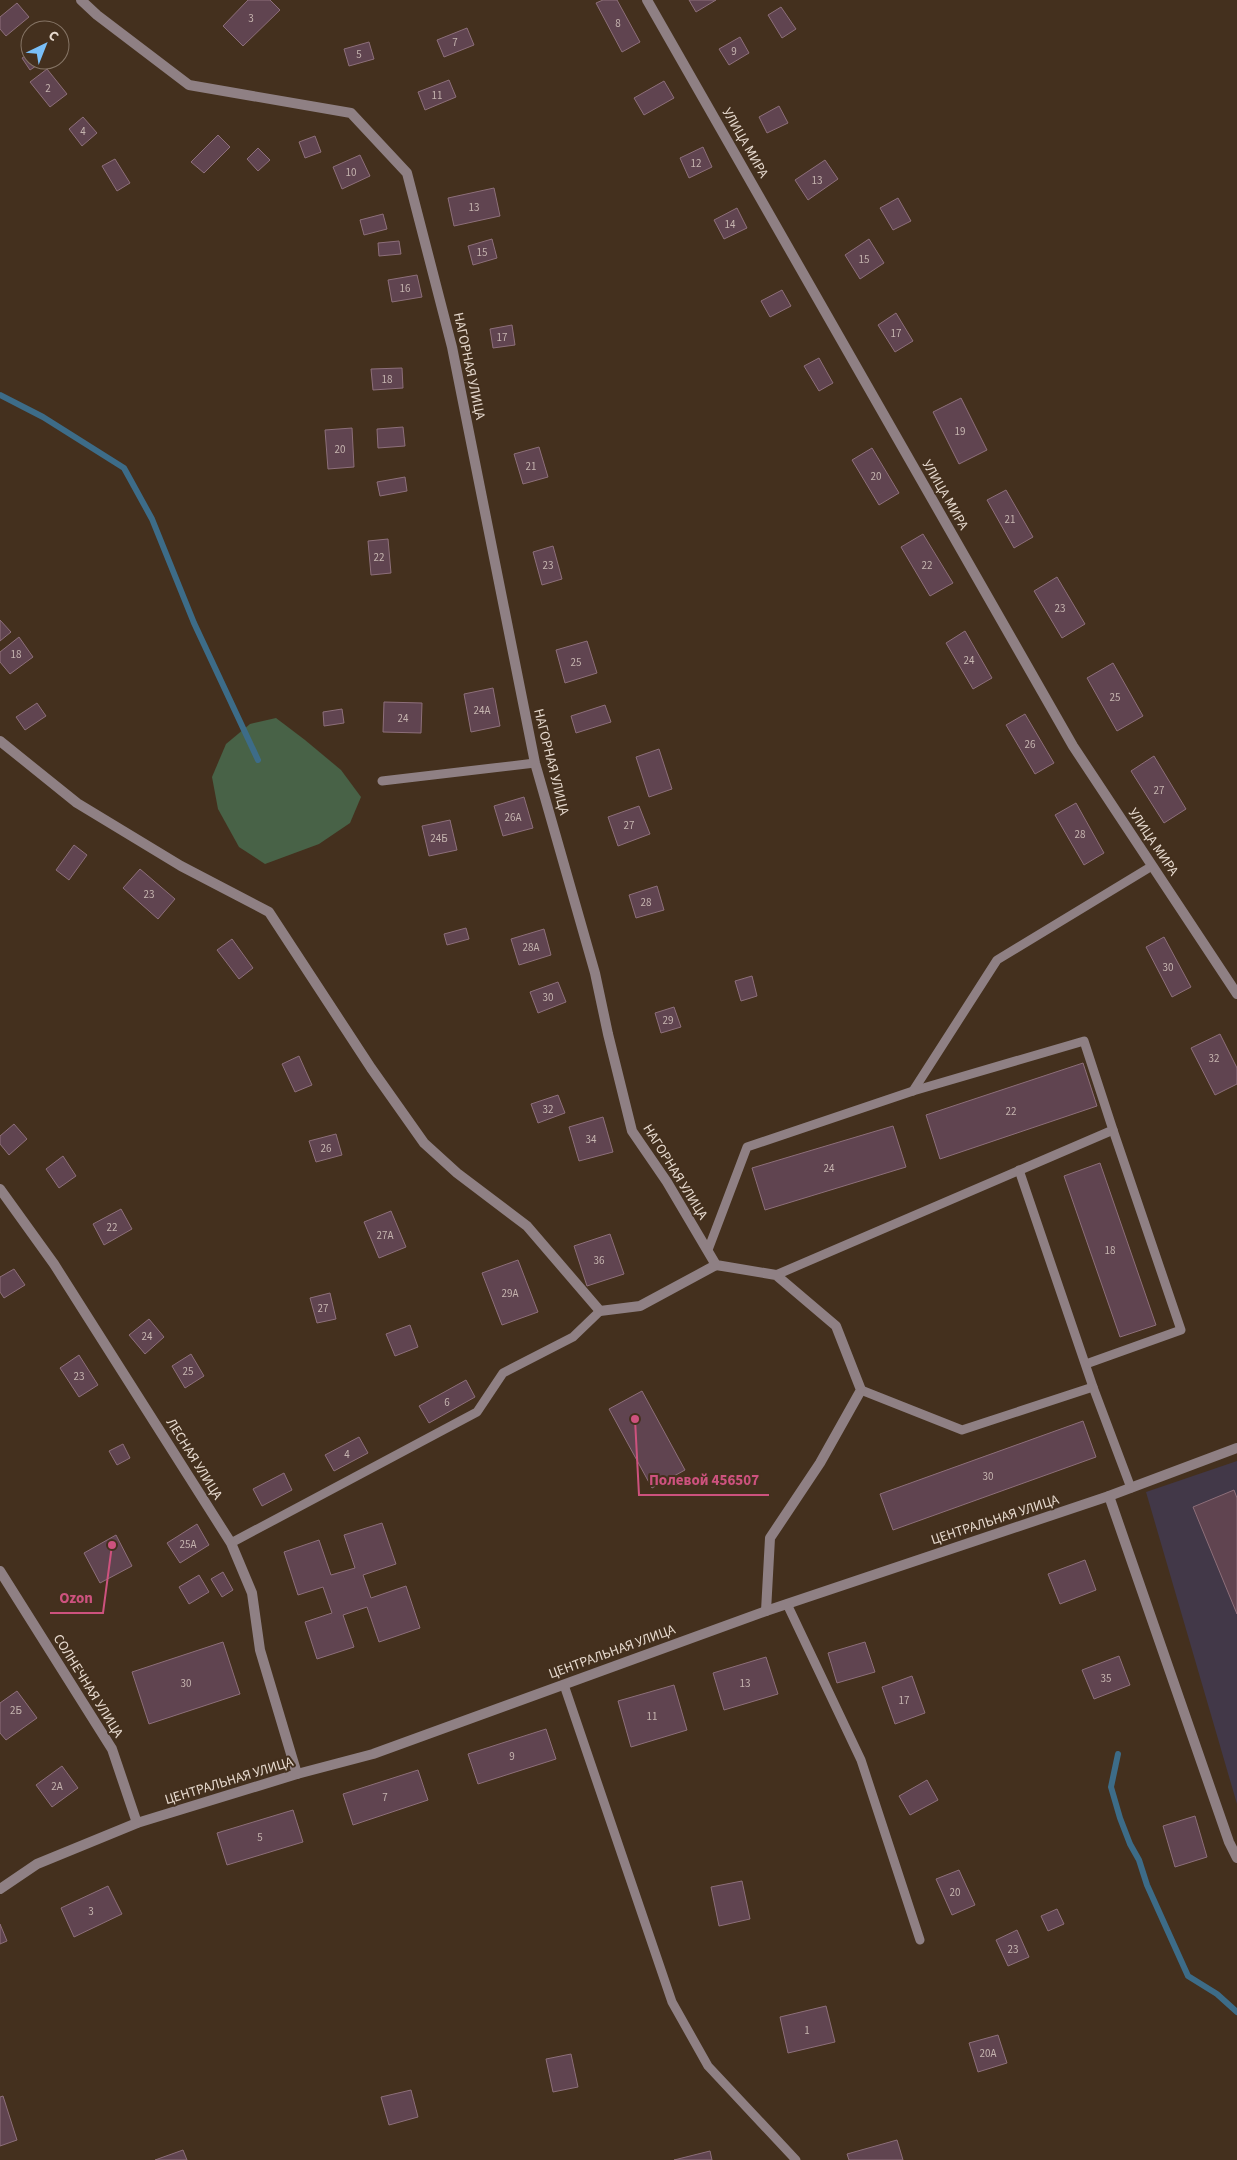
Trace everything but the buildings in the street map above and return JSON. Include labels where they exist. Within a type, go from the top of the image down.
[{"type":"street","name":"НАГОРНАЯ УЛИЦА","points":[[81,0],[97,15],[189,85],[350,113],[406,173],[452,347],[535,762],[595,973],[632,1131],[667,1182],[716,1265]]},
{"type":"street","name":"УЛИЦА МИРА","points":[[647,0],[1073,746],[1237,994]]},
{"type":"street","points":[[0,741],[78,802],[181,866],[269,912],[371,1068],[424,1143],[457,1174],[527,1226],[600,1311],[640,1306],[716,1265],[776,1274],[836,1326],[861,1390],[820,1463],[770,1538],[766,1610]]},
{"type":"street","name":"ЛЕСНАЯ УЛИЦА","points":[[0,1189],[54,1264],[231,1543],[252,1593],[260,1650],[297,1774]]},
{"type":"street","name":"ЦЕНТРАЛЬНАЯ УЛИЦА","points":[[0,1888],[37,1864],[137,1823],[297,1774],[373,1754],[766,1610],[1109,1496],[1237,1448]]},
{"type":"street","points":[[1109,1496],[1229,1842],[1237,1858]]},
{"type":"street","name":"СОЛНЕЧНАЯ УЛИЦА","points":[[0,1571],[112,1749],[137,1823]]},
{"type":"lane","points":[[382,781],[535,762]]},
{"type":"lane","points":[[913,1091],[997,960],[1152,866]]},
{"type":"lane","points":[[708,1250],[747,1147],[913,1091],[1084,1041],[1181,1330],[1086,1364]]},
{"type":"lane","points":[[776,1274],[1113,1130]]},
{"type":"lane","points":[[1019,1170],[1131,1488]]},
{"type":"lane","points":[[231,1543],[477,1412],[503,1373],[572,1336],[600,1311]]},
{"type":"lane","points":[[861,1390],[962,1430],[1094,1387]]},
{"type":"lane","points":[[787,1604],[861,1760],[920,1940]]},
{"type":"lane","points":[[564,1684],[672,2002],[708,2066],[796,2160]]},
{"type":"shaded area","points":[[1237,1461],[1237,1804],[1146,1492]]},
{"type":"green space","points":[[276,718],[341,770],[361,797],[350,823],[319,844],[265,864],[239,847],[218,809],[212,777],[226,744],[250,724]]},
{"type":"waterway","points":[[0,395],[43,417],[124,468],[152,519],[194,623],[258,760]]},
{"type":"waterway","points":[[1118,1754],[1111,1787],[1120,1818],[1130,1844],[1139,1860],[1147,1885],[1188,1976],[1217,1994],[1237,2012]]},
{"type":"place","name":"Полевой 456507","points":[[635,1419]]},
{"type":"place","name":"Ozon","points":[[112,1545]]}]
